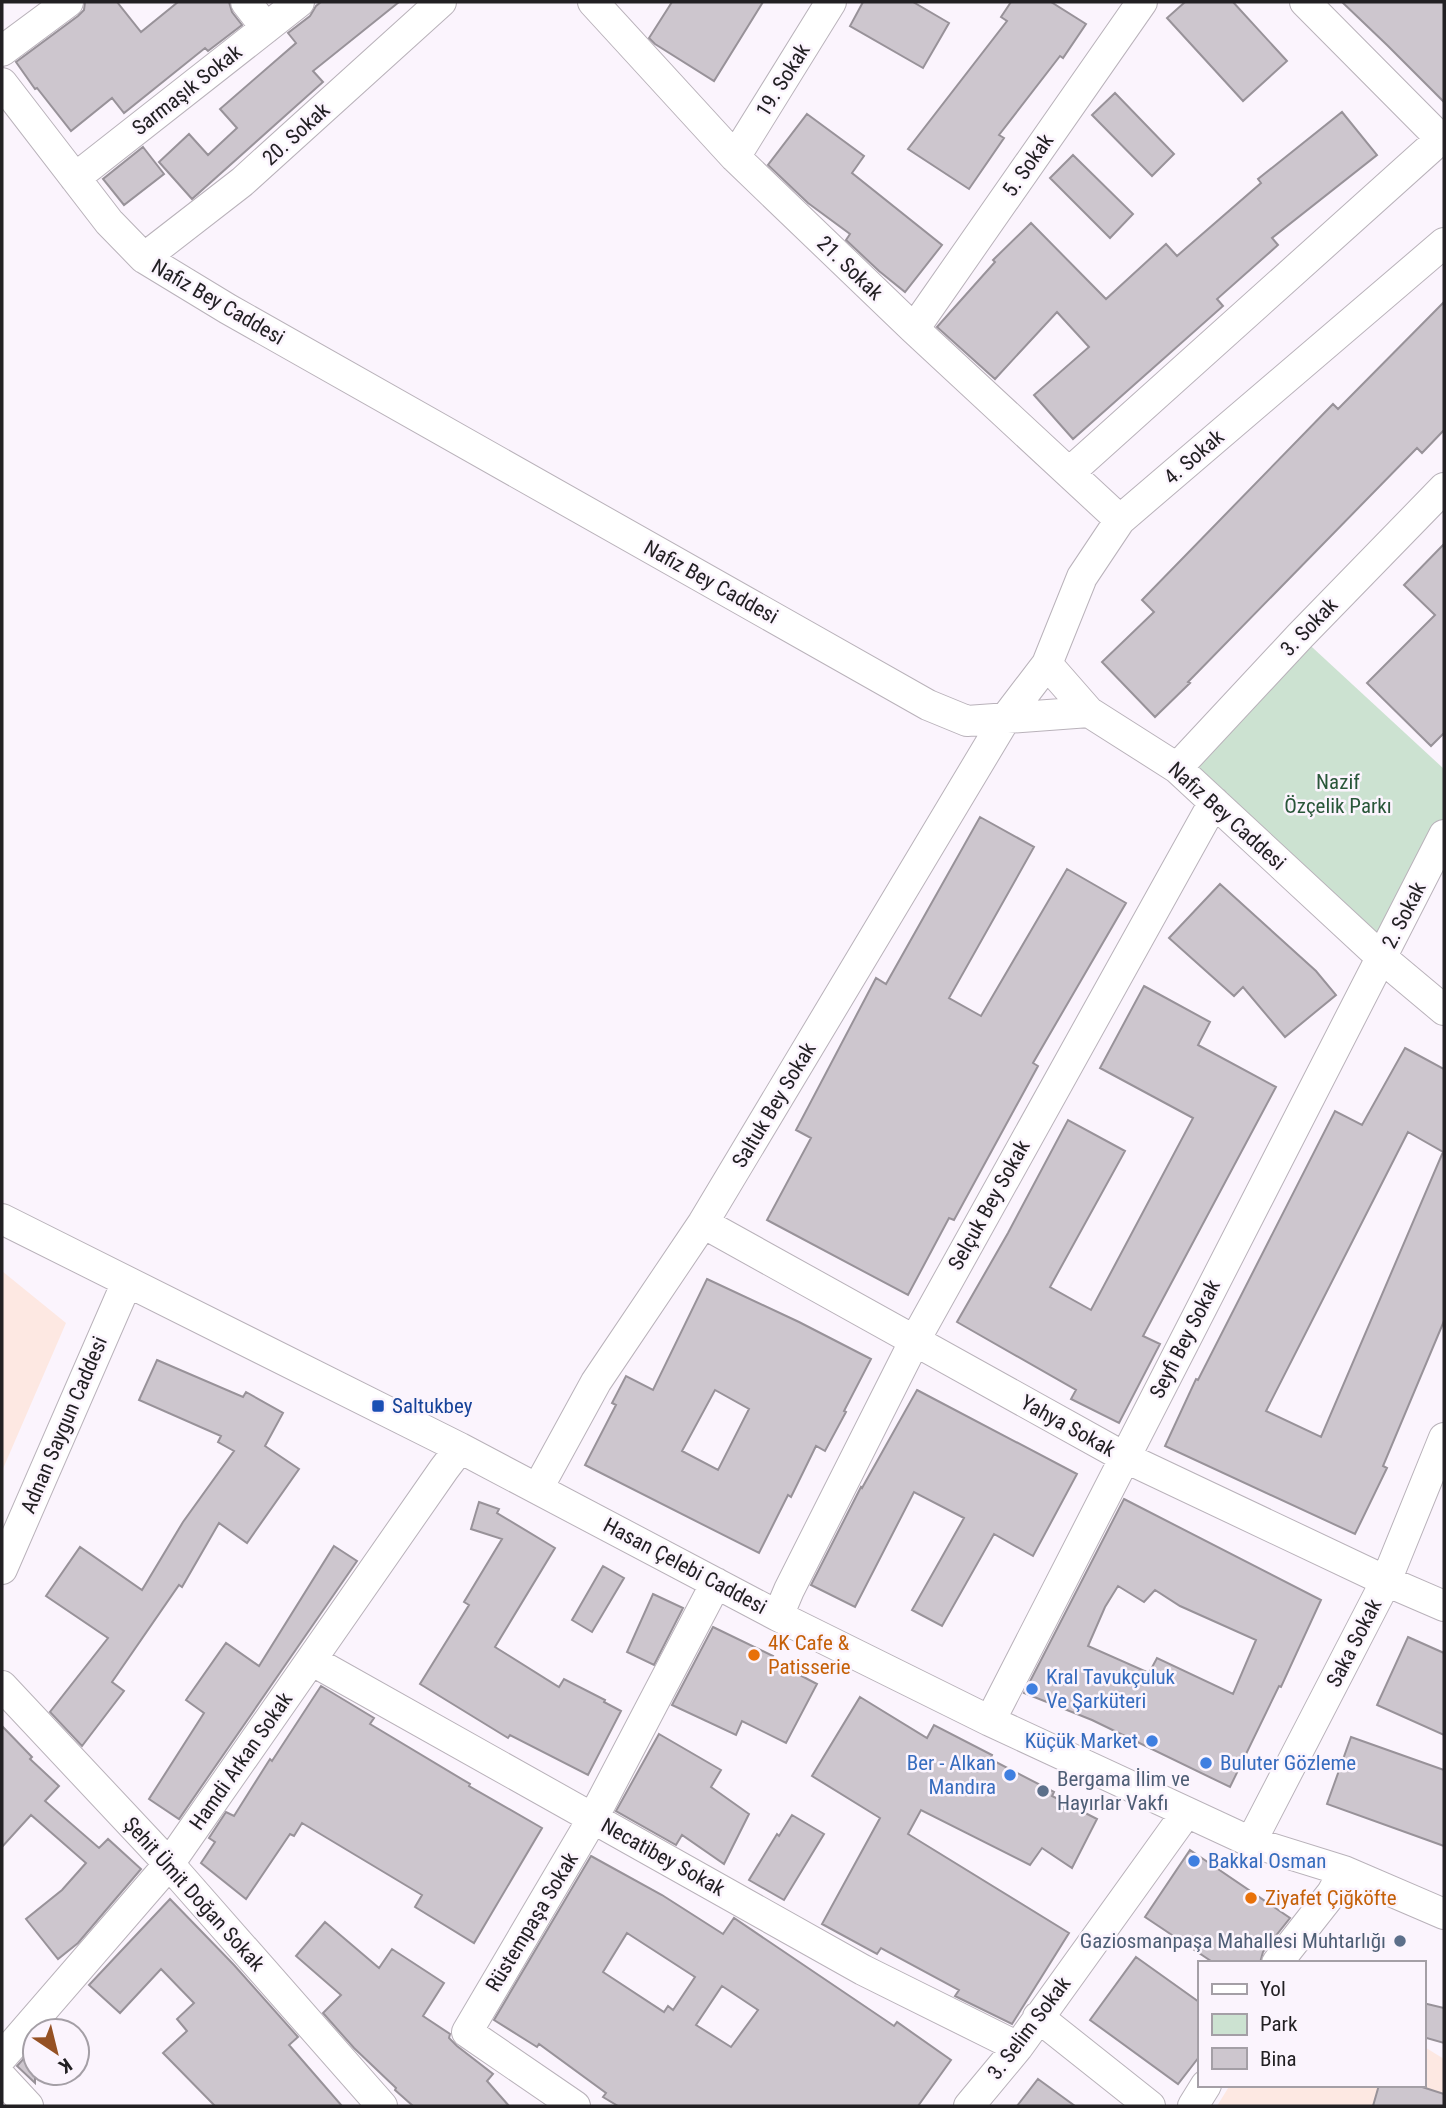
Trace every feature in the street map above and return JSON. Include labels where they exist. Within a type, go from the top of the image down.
[{"type":"street","points":[[2,51],[68,2]]},
{"type":"street","points":[[246,2],[266,29]]},
{"type":"street","name":"Sarmaşık Sokak","points":[[75,178],[299,2]]},
{"type":"street","name":"20. Sokak","points":[[144,258],[242,182],[441,2]]},
{"type":"street","name":"21. Sokak","points":[[593,2],[735,158],[1120,520]]},
{"type":"street","name":"19. Sokak","points":[[735,158],[831,2]]},
{"type":"street","name":"5. Sokak","points":[[914,329],[1142,2]]},
{"type":"street","points":[[1070,472],[1443,139],[1305,2]]},
{"type":"street","name":"Nafiz Bey Caddesi","points":[[2,83],[109,222],[144,258],[228,309],[928,705],[967,722],[1089,712],[1177,768],[1382,958],[1444,1010]]},
{"type":"street","name":"4. Sokak","points":[[1005,719],[1047,664],[1082,577],[1120,520],[1444,243]]},
{"type":"street","name":"3. Sokak","points":[[1177,768],[1444,488]]},
{"type":"street","points":[[1047,664],[1089,712]]},
{"type":"street","name":"Saltuk Bey Sokak","points":[[538,1488],[596,1382],[704,1223],[1005,719]]},
{"type":"street","name":"Selçuk Bey Sokak","points":[[778,1616],[915,1340],[1214,802]]},
{"type":"street","name":"2. Sokak","points":[[1382,958],[1444,835]]},
{"type":"street","name":"Seyfi Bey Sokak","points":[[990,1721],[1382,958]]},
{"type":"street","name":"Hasan Çelebi Caddesi","points":[[2,1219],[460,1448],[778,1616],[990,1721],[1251,1842],[1344,1871],[1444,1914]]},
{"type":"street","name":"Yahya Sokak","points":[[704,1223],[1124,1457],[1444,1606]]},
{"type":"street","name":"Adnan Saygun Caddesi","points":[[2,1569],[127,1282]]},
{"type":"street","name":"Saka Sokak","points":[[1251,1842],[1386,1581],[1444,1438]]},
{"type":"street","name":"Hamdi Arkan Sokak","points":[[2,2057],[169,1864],[460,1448]]},
{"type":"street","name":"Rüstempaşa Sokak","points":[[575,2106],[467,2032],[593,1818],[716,1583]]},
{"type":"street","name":"Necatibey Sokak","points":[[312,1660],[863,1970],[1018,2047]]},
{"type":"street","name":"Şehit Ümit Doğan Sokak","points":[[2,1686],[169,1864],[382,2106]]},
{"type":"street","name":"3. Selim Sokak","points":[[969,2106],[1018,2047],[1186,1812]]},
{"type":"street","points":[[1279,1961],[1332,1893],[1344,1871]]},
{"type":"street","points":[[1038,2018],[1150,2106]]},
{"type":"street","points":[[2,2078],[28,2106]]},
{"type":"street","points":[[1193,2106],[1205,2087]]},
{"type":"shaded area","points":[[2,1271],[66,1323],[2,1471]]},
{"type":"shaded area","points":[[1425,2047],[1444,2059],[1444,2106],[1217,2106],[1229,2087],[1425,2087]]},
{"type":"green space","name":"Nazif Özçelik Parkı","points":[[1300,636],[1444,769],[1444,835],[1382,958],[1177,768]]},
{"type":"building","points":[[85,2],[117,2],[141,32],[178,2],[229,2],[232,12],[242,25],[208,51],[205,48],[124,113],[112,98],[71,131],[16,62],[78,16],[84,10]]},
{"type":"building","points":[[321,2],[399,2],[313,71],[323,82],[192,199],[159,162],[189,134],[208,155],[237,128],[220,109],[296,43],[288,33],[310,16]]},
{"type":"building","points":[[672,2],[763,2],[714,81],[649,38]]},
{"type":"building","points":[[863,2],[913,2],[949,23],[923,68],[850,26]]},
{"type":"building","points":[[1011,2],[1051,2],[1086,24],[1063,58],[1060,56],[999,135],[1004,138],[969,189],[908,149],[1007,21],[1001,17]]},
{"type":"building","points":[[1185,2],[1233,2],[1287,61],[1243,101],[1167,18]]},
{"type":"building","points":[[1342,2],[1444,2],[1444,102],[1387,45]]},
{"type":"building","points":[[1115,93],[1174,154],[1152,176],[1092,115]]},
{"type":"building","points":[[1342,112],[1377,155],[1272,238],[1278,245],[1217,299],[1223,306],[1073,439],[1034,395],[1089,347],[1057,312],[995,379],[937,327],[995,262],[993,260],[1031,223],[1106,299],[1166,244],[1177,256],[1261,183],[1258,179]]},
{"type":"building","points":[[807,114],[864,156],[852,173],[942,245],[905,292],[846,240],[850,234],[808,203],[768,165]]},
{"type":"building","points":[[143,147],[164,174],[124,205],[103,179]]},
{"type":"building","points":[[1073,155],[1133,214],[1110,238],[1050,178]]},
{"type":"building","points":[[1444,302],[1444,430],[1422,453],[1417,448],[1155,717],[1102,662],[1154,612],[1142,600],[1333,404],[1338,409]]},
{"type":"building","points":[[1444,544],[1444,733],[1431,746],[1367,683],[1435,615],[1404,585]]},
{"type":"building","points":[[980,817],[1034,847],[949,998],[981,1016],[1067,869],[1126,903],[1033,1063],[1038,1066],[954,1220],[949,1218],[908,1295],[767,1220],[811,1138],[796,1130],[876,978],[886,984]]},
{"type":"building","points":[[1220,884],[1316,971],[1336,995],[1285,1037],[1243,987],[1234,996],[1169,938]]},
{"type":"building","points":[[1144,986],[1210,1022],[1198,1045],[1276,1087],[1143,1336],[1160,1344],[1119,1423],[1071,1399],[1076,1390],[957,1322],[1068,1120],[1125,1151],[1050,1287],[1091,1310],[1193,1118],[1100,1068]]},
{"type":"building","points":[[1405,1048],[1444,1069],[1444,1321],[1383,1466],[1387,1468],[1355,1534],[1165,1446],[1196,1379],[1198,1380],[1335,1111],[1362,1125]],"holes":[[[1408,1132],[1443,1152],[1321,1437],[1266,1411]]]},
{"type":"building","points":[[707,1279],[871,1359],[825,1451],[816,1446],[759,1553],[585,1465],[616,1405],[612,1403],[626,1376],[653,1390]],"holes":[[[715,1390],[749,1409],[718,1470],[682,1451]]]},
{"type":"building","points":[[157,1360],[243,1397],[246,1392],[283,1413],[265,1446],[299,1469],[247,1543],[219,1523],[182,1587],[179,1585],[112,1682],[124,1691],[82,1746],[50,1712],[108,1638],[46,1596],[80,1547],[142,1590],[183,1522],[234,1451],[218,1442],[221,1436],[139,1400]]},
{"type":"building","points":[[917,1390],[1077,1474],[1033,1556],[994,1534],[942,1626],[912,1610],[964,1518],[914,1492],[855,1607],[811,1585],[861,1487]]},
{"type":"building","points":[[1124,1499],[1321,1600],[1281,1687],[1279,1686],[1230,1787],[1092,1720],[1024,1693]],"holes":[[[1118,1586],[1144,1602],[1155,1590],[1180,1606],[1256,1640],[1233,1694],[1157,1658],[1149,1673],[1088,1646],[1105,1607]]]},
{"type":"building","points":[[479,1502],[499,1509],[497,1513],[555,1548],[495,1647],[559,1687],[564,1679],[621,1711],[588,1775],[510,1735],[508,1738],[420,1684],[469,1605],[464,1602],[502,1539],[471,1529]]},
{"type":"building","points":[[334,1546],[357,1561],[179,1819],[149,1799],[204,1713],[186,1700],[226,1643],[259,1666]]},
{"type":"building","points":[[603,1566],[624,1578],[592,1632],[572,1620]]},
{"type":"building","points":[[653,1594],[683,1608],[654,1665],[627,1652]]},
{"type":"building","points":[[713,1627],[773,1656],[771,1660],[817,1684],[786,1743],[742,1721],[736,1735],[672,1705]]},
{"type":"building","points":[[1408,1637],[1444,1653],[1444,1735],[1377,1705]]},
{"type":"building","points":[[321,1686],[374,1718],[370,1724],[542,1828],[474,1943],[415,1907],[422,1895],[302,1823],[294,1836],[290,1834],[246,1899],[201,1863],[215,1842],[209,1838],[226,1812],[234,1816]]},
{"type":"building","points":[[860,1697],[927,1738],[934,1725],[992,1755],[990,1759],[1054,1792],[1052,1796],[1097,1819],[1072,1868],[1042,1848],[1030,1865],[921,1810],[908,1834],[1069,1933],[1012,2024],[955,1996],[959,1990],[881,1948],[877,1954],[822,1924],[880,1818],[812,1776]]},
{"type":"building","points":[[2,1726],[32,1757],[30,1759],[59,1786],[45,1801],[99,1848],[108,1839],[141,1869],[78,1943],[58,1959],[26,1919],[62,1890],[86,1863],[31,1815],[2,1847]]},
{"type":"building","points":[[659,1734],[721,1770],[711,1787],[749,1814],[724,1864],[682,1835],[676,1845],[616,1811]]},
{"type":"building","points":[[1351,1737],[1444,1770],[1444,1846],[1327,1804]]},
{"type":"building","points":[[792,1815],[824,1834],[784,1900],[749,1880]]},
{"type":"building","points":[[1190,1850],[1290,1918],[1263,1952],[1261,1961],[1211,1961],[1145,1917]]},
{"type":"building","points":[[591,1856],[662,1895],[723,1934],[734,1918],[894,2026],[897,2022],[951,2060],[918,2106],[618,2106],[603,2097],[606,2093],[539,2044],[537,2047],[494,2020]],"holes":[[[627,1933],[695,1977],[673,2010],[668,2006],[664,2012],[603,1972]],[[722,1986],[758,2010],[731,2047],[696,2025]]]},
{"type":"building","points":[[170,1899],[298,2037],[289,2045],[342,2106],[215,2106],[163,2053],[187,2031],[177,2019],[194,2003],[161,1969],[120,2013],[89,1985]]},
{"type":"building","points":[[325,1922],[379,1968],[392,1949],[444,1983],[423,2016],[450,2034],[449,2038],[457,2046],[493,2074],[487,2081],[509,2106],[413,2106],[395,2090],[323,2013],[341,1995],[296,1956]]},
{"type":"building","points":[[1136,1957],[1198,2001],[1198,2058],[1178,2084],[1090,2020]]},
{"type":"building","points":[[1425,2003],[1444,2008],[1444,2043],[1425,2038]]},
{"type":"building","points":[[1038,2079],[1075,2106],[1017,2106]]},
{"type":"building","points":[[1378,2087],[1422,2087],[1444,2094],[1444,2106],[1373,2106]]},
{"type":"place","name":"Saltukbey","points":[[378,1406]]},
{"type":"place","name":"4K Cafe & Patisserie","points":[[754,1655]]},
{"type":"place","name":"Kral Tavukçuluk Ve Şarküteri","points":[[1032,1689]]},
{"type":"place","name":"Küçük Market","points":[[1152,1741]]},
{"type":"place","name":"Buluter Gözleme","points":[[1206,1763]]},
{"type":"place","name":"Ber - Alkan Mandıra","points":[[1010,1775]]},
{"type":"place","name":"Bergama İlim ve Hayırlar Vakfı","points":[[1043,1791]]},
{"type":"place","name":"Bakkal Osman","points":[[1194,1861]]},
{"type":"place","name":"Ziyafet Çiğköfte","points":[[1251,1898]]},
{"type":"place","name":"Gaziosmanpaşa Mahallesi Muhtarlığı","points":[[1400,1941]]}]
